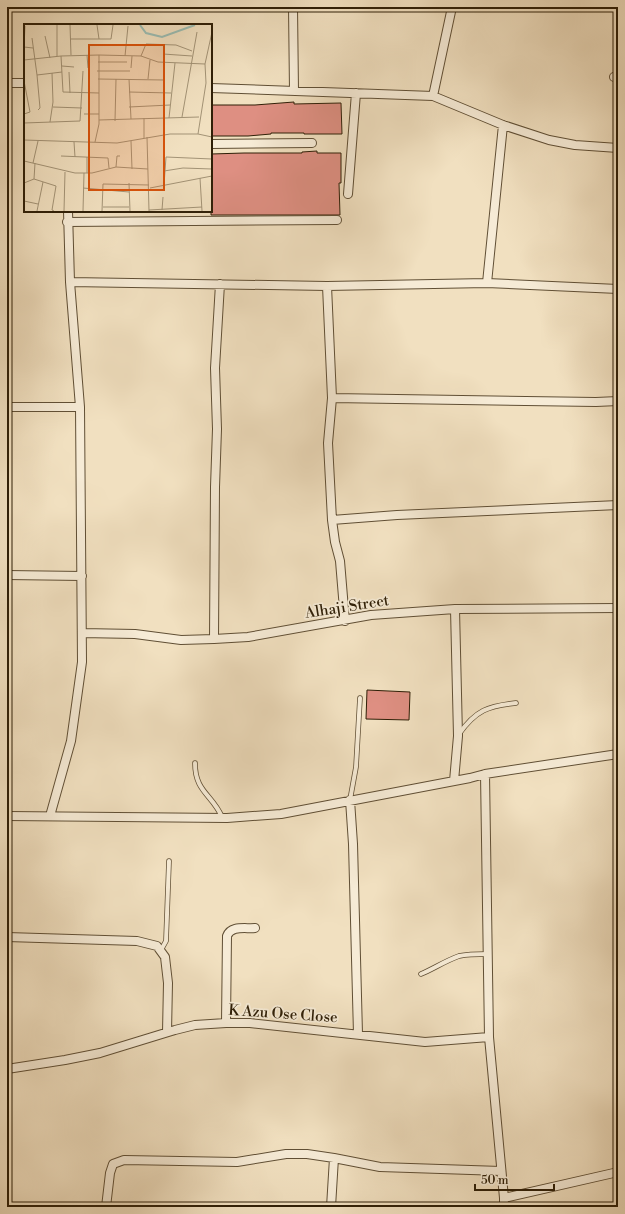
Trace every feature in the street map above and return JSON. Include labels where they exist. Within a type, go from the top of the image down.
[{"type":"street","points":[[293,7],[294,91]]},
{"type":"street","points":[[433,96],[452,7]]},
{"type":"street","points":[[7,83],[24,83]]},
{"type":"street","points":[[212,88],[433,96],[503,124],[549,140],[575,145],[618,148]]},
{"type":"street","points":[[348,194],[356,93]]},
{"type":"street","points":[[487,283],[503,124]]},
{"type":"street","points":[[212,144],[312,143]]},
{"type":"street","points":[[50,816],[71,741],[82,662],[80,406],[70,282],[67,222],[68,212]]},
{"type":"street","points":[[67,222],[337,220]]},
{"type":"street","points":[[70,282],[327,286],[487,283],[618,289]]},
{"type":"street","points":[[214,639],[217,429],[215,368],[220,284]]},
{"type":"street","points":[[327,286],[332,398],[328,443],[332,520],[335,542],[340,561],[345,620]]},
{"type":"street","points":[[332,398],[596,402],[618,401]]},
{"type":"street","points":[[7,407],[80,406]]},
{"type":"street","points":[[332,520],[397,515],[618,505]]},
{"type":"street","points":[[7,575],[82,576]]},
{"type":"street","points":[[454,781],[458,736],[455,608]]},
{"type":"street","name":"Alhaji Street","points":[[82,632],[135,634],[181,640],[214,639],[248,637],[371,615],[455,608],[618,608]]},
{"type":"street","points":[[7,816],[222,818],[281,814],[485,774],[618,754]]},
{"type":"street","points":[[485,774],[489,1037],[504,1207]]},
{"type":"street","points":[[350,800],[353,844],[358,1034]]},
{"type":"street","points":[[226,1023],[228,932],[233,929],[255,928]]},
{"type":"street","points":[[7,937],[137,941],[157,946],[165,957],[168,983],[167,1032]]},
{"type":"street","name":"K Azu Ose Close","points":[[7,1069],[100,1053],[167,1032],[195,1025],[250,1023],[425,1042],[489,1037]]},
{"type":"street","points":[[106,1207],[110,1173],[113,1164],[124,1160],[237,1162],[286,1154],[307,1154],[380,1167],[501,1171]]},
{"type":"street","points":[[331,1207],[334,1158]]},
{"type":"street","points":[[504,1198],[618,1172]]},
{"type":"lane","points":[[350,800],[356,767],[360,698]]},
{"type":"lane","points":[[458,736],[467,723],[481,711],[497,706],[516,704]]},
{"type":"lane","points":[[195,763],[195,772],[198,783],[218,808],[222,818]]},
{"type":"lane","points":[[160,951],[166,941],[168,861]]},
{"type":"lane","points":[[420,974],[460,956],[488,954]]},
{"type":"building","points":[[294,102],[294,104],[341,103],[342,134],[271,133],[248,136],[212,136],[212,105],[255,105]]},
{"type":"building","points":[[317,151],[317,153],[341,153],[341,183],[339,183],[340,215],[211,215],[212,154]]},
{"type":"building","points":[[367,690],[410,692],[409,720],[366,719]]}]
